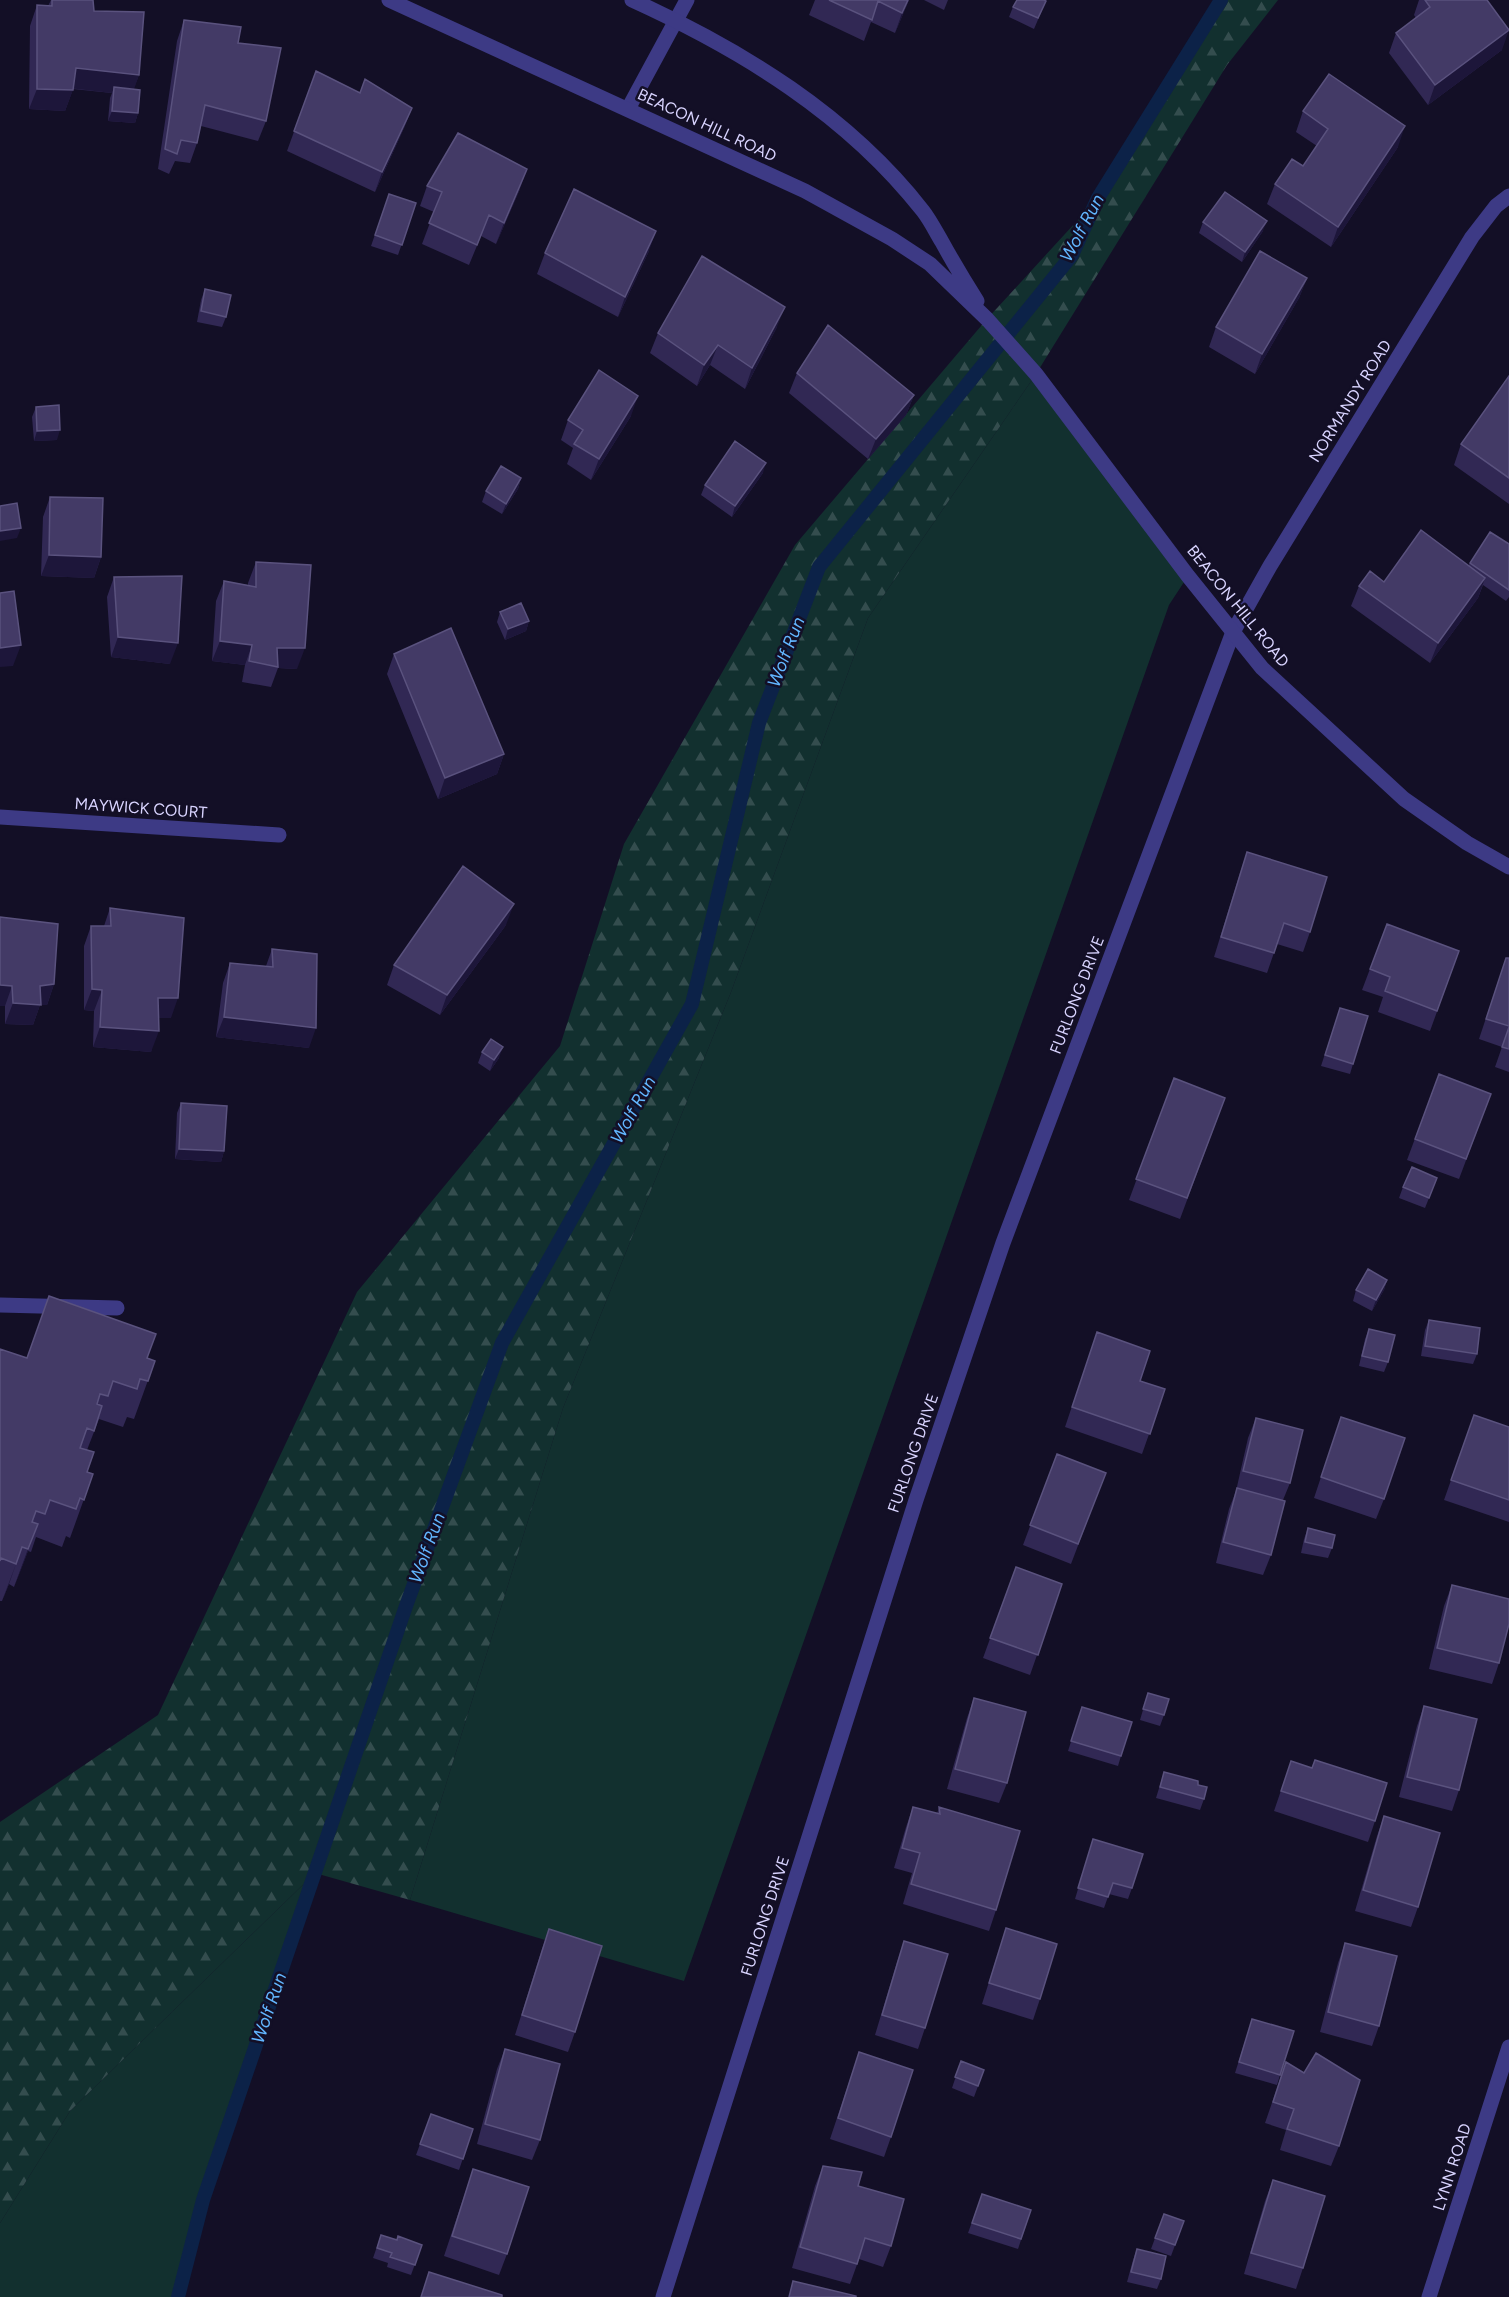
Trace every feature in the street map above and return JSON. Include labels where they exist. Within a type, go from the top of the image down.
[{"type":"street","name":"BEACON HILL ROAD","points":[[389,0],[806,191],[892,239],[930,264],[987,320],[1036,374],[1262,668],[1404,799],[1467,843],[1509,867]]},
{"type":"street","name":"BEACON HILL ROAD","points":[[632,0],[677,20],[772,76],[827,114],[875,157],[924,212],[987,320]]},
{"type":"street","points":[[628,109],[687,0]]},
{"type":"street","name":"NORMANDY ROAD","points":[[1233,633],[1270,566],[1472,237],[1496,206],[1509,196]]},
{"type":"street","name":"FURLONG DRIVE","points":[[663,2297],[916,1500],[1003,1243],[1233,633]]},
{"type":"street","name":"MAYWICK COURT","points":[[0,818],[279,835]]},
{"type":"street","points":[[0,1305],[117,1308]]},
{"type":"street","name":"LYNN ROAD","points":[[1430,2297],[1509,2047]]},
{"type":"green space","points":[[1221,0],[1278,0],[1227,65],[1036,374],[868,618],[731,992],[563,1408],[410,1900],[315,1873],[70,2111],[0,2223],[0,1822],[158,1715],[357,1292],[560,1046],[624,844],[795,545],[987,319],[1098,198]]},
{"type":"green space","points":[[1036,374],[1188,576],[1169,605],[684,1981],[410,1900],[563,1408],[731,992],[868,618]]},
{"type":"green space","points":[[315,1873],[203,2200],[176,2297],[0,2297],[0,2223],[70,2111]]},
{"type":"building","points":[[52,0],[93,0],[94,11],[144,12],[139,75],[76,68],[73,90],[37,89],[37,5],[52,6]]},
{"type":"building","points":[[829,0],[908,0],[902,13],[878,1],[872,20]]},
{"type":"building","points":[[1017,0],[1046,1],[1038,18],[1013,7]]},
{"type":"building","points":[[1425,0],[1487,0],[1509,30],[1435,85],[1396,33],[1430,7]]},
{"type":"building","points":[[184,20],[241,27],[238,43],[281,48],[266,121],[205,105],[197,143],[181,140],[177,154],[165,149]]},
{"type":"building","points":[[316,71],[360,93],[365,79],[412,108],[382,172],[294,131]]},
{"type":"building","points":[[1329,74],[1405,126],[1338,227],[1275,184],[1292,159],[1303,166],[1328,129],[1303,111]]},
{"type":"building","points":[[114,87],[140,90],[138,113],[112,111]]},
{"type":"building","points":[[458,133],[527,169],[504,223],[489,215],[477,245],[429,223],[442,192],[427,186]]},
{"type":"building","points":[[574,189],[656,231],[625,297],[545,253]]},
{"type":"building","points":[[1225,192],[1267,221],[1245,252],[1203,222]]},
{"type":"building","points":[[389,194],[416,203],[402,245],[375,235]]},
{"type":"building","points":[[1260,251],[1307,278],[1262,354],[1216,327]]},
{"type":"building","points":[[702,256],[785,307],[752,368],[718,345],[704,365],[658,333]]},
{"type":"building","points":[[205,289],[231,295],[226,317],[201,311]]},
{"type":"building","points":[[828,325],[914,395],[876,439],[797,373]]},
{"type":"building","points":[[599,370],[638,396],[599,459],[574,444],[583,430],[568,420]]},
{"type":"building","points":[[1509,376],[1509,478],[1461,444]]},
{"type":"building","points":[[59,405],[60,430],[37,431],[36,407]]},
{"type":"building","points":[[735,441],[766,463],[735,506],[705,485]]},
{"type":"building","points":[[501,466],[521,478],[506,504],[486,491]]},
{"type":"building","points":[[50,497],[103,498],[101,557],[49,555]]},
{"type":"building","points":[[17,503],[21,528],[0,531],[0,506]]},
{"type":"building","points":[[1421,530],[1485,578],[1438,643],[1359,586],[1370,571],[1384,582]]},
{"type":"building","points":[[1490,532],[1509,544],[1509,590],[1470,563]]},
{"type":"building","points":[[256,562],[311,565],[305,648],[277,648],[278,667],[249,661],[252,645],[220,641],[224,581],[256,587]]},
{"type":"building","points":[[182,576],[178,643],[118,637],[114,577]]},
{"type":"building","points":[[14,591],[21,645],[0,648],[0,593]]},
{"type":"building","points":[[521,603],[529,621],[508,629],[500,612]]},
{"type":"building","points":[[451,628],[504,754],[445,778],[394,654]]},
{"type":"building","points":[[1247,852],[1327,877],[1310,932],[1284,923],[1274,953],[1221,937]]},
{"type":"building","points":[[463,866],[514,904],[447,995],[394,965]]},
{"type":"building","points":[[110,908],[184,918],[178,998],[158,998],[159,1031],[100,1027],[102,990],[92,989],[91,926],[111,926]]},
{"type":"building","points":[[0,917],[58,924],[54,984],[40,986],[41,1005],[13,1003],[12,986],[0,985]]},
{"type":"building","points":[[1387,924],[1459,951],[1437,1011],[1385,991],[1390,977],[1370,969]]},
{"type":"building","points":[[272,949],[317,954],[316,1028],[224,1017],[230,963],[273,967]]},
{"type":"building","points":[[1506,958],[1509,958],[1509,1026],[1486,1019]]},
{"type":"building","points":[[1340,1008],[1368,1016],[1353,1064],[1325,1055]]},
{"type":"building","points":[[1509,1027],[1509,1049],[1502,1047]]},
{"type":"building","points":[[491,1039],[503,1047],[494,1060],[482,1052]]},
{"type":"building","points":[[1439,1074],[1491,1094],[1466,1159],[1415,1139]]},
{"type":"building","points":[[1174,1078],[1225,1098],[1187,1198],[1136,1179]]},
{"type":"building","points":[[181,1103],[227,1106],[224,1151],[179,1149]]},
{"type":"building","points":[[1412,1167],[1437,1178],[1429,1198],[1403,1187]]},
{"type":"building","points":[[1368,1269],[1387,1280],[1376,1300],[1356,1290]]},
{"type":"building","points":[[49,1296],[156,1334],[147,1358],[155,1361],[148,1381],[140,1379],[137,1389],[113,1381],[108,1396],[100,1394],[97,1404],[102,1406],[94,1431],[87,1428],[80,1448],[94,1452],[87,1472],[93,1474],[84,1500],[80,1498],[76,1509],[50,1500],[45,1514],[36,1511],[32,1522],[38,1524],[28,1549],[22,1547],[16,1564],[1,1558],[0,1561],[0,1349],[27,1358]]},
{"type":"building","points":[[1429,1320],[1480,1328],[1477,1354],[1425,1346]]},
{"type":"building","points":[[1369,1329],[1395,1335],[1388,1362],[1362,1356]]},
{"type":"building","points":[[1097,1332],[1150,1351],[1140,1381],[1165,1389],[1150,1434],[1072,1407]]},
{"type":"building","points":[[1474,1415],[1509,1427],[1509,1500],[1451,1480]]},
{"type":"building","points":[[1341,1417],[1405,1438],[1384,1499],[1321,1477]]},
{"type":"building","points":[[1256,1418],[1303,1430],[1290,1483],[1243,1471]]},
{"type":"building","points":[[1057,1454],[1106,1473],[1078,1544],[1030,1525]]},
{"type":"building","points":[[1237,1488],[1285,1501],[1271,1555],[1223,1542]]},
{"type":"building","points":[[1308,1528],[1335,1535],[1332,1548],[1305,1542]]},
{"type":"building","points":[[1016,1567],[1062,1584],[1038,1655],[990,1638]]},
{"type":"building","points":[[1452,1585],[1509,1599],[1509,1624],[1499,1663],[1437,1648]]},
{"type":"building","points":[[1148,1693],[1169,1699],[1164,1715],[1143,1709]]},
{"type":"building","points":[[974,1698],[1026,1712],[1007,1783],[955,1769]]},
{"type":"building","points":[[1424,1706],[1477,1719],[1459,1790],[1407,1777]]},
{"type":"building","points":[[1082,1707],[1132,1722],[1121,1756],[1071,1741]]},
{"type":"building","points":[[1315,1760],[1387,1783],[1375,1821],[1281,1791],[1291,1761],[1312,1768]]},
{"type":"building","points":[[1164,1772],[1198,1781],[1198,1785],[1207,1787],[1204,1799],[1160,1787]]},
{"type":"building","points":[[913,1807],[940,1814],[939,1807],[1020,1831],[996,1910],[911,1884],[920,1853],[902,1848]]},
{"type":"building","points":[[1384,1816],[1440,1833],[1418,1907],[1363,1890]]},
{"type":"building","points":[[1093,1839],[1143,1854],[1132,1888],[1113,1883],[1108,1897],[1078,1888]]},
{"type":"building","points":[[1006,1928],[1057,1944],[1040,1999],[989,1983]]},
{"type":"building","points":[[549,1929],[602,1946],[575,2032],[522,2015]]},
{"type":"building","points":[[904,1941],[948,1954],[925,2028],[882,2015]]},
{"type":"building","points":[[1345,1943],[1397,1956],[1379,2026],[1328,2012]]},
{"type":"building","points":[[1252,2019],[1294,2031],[1280,2075],[1239,2062]]},
{"type":"building","points":[[505,2049],[560,2064],[540,2140],[485,2124]]},
{"type":"building","points":[[859,2052],[913,2070],[891,2137],[838,2118]]},
{"type":"building","points":[[1316,2053],[1360,2080],[1339,2146],[1287,2129],[1294,2109],[1273,2102],[1286,2062],[1304,2073]]},
{"type":"building","points":[[961,2061],[984,2070],[978,2086],[955,2077]]},
{"type":"building","points":[[431,2114],[473,2129],[463,2159],[420,2144]]},
{"type":"building","points":[[823,2166],[862,2172],[858,2186],[904,2199],[891,2246],[865,2238],[857,2264],[800,2247]]},
{"type":"building","points":[[473,2169],[529,2187],[507,2254],[452,2236]]},
{"type":"building","points":[[1273,2180],[1325,2196],[1303,2268],[1251,2253]]},
{"type":"building","points":[[982,2194],[1031,2210],[1021,2239],[972,2223]]},
{"type":"building","points":[[1164,2214],[1184,2221],[1175,2245],[1155,2238]]},
{"type":"building","points":[[381,2235],[397,2240],[398,2236],[422,2245],[415,2265],[390,2257],[392,2253],[377,2248]]},
{"type":"building","points":[[1137,2249],[1166,2256],[1161,2279],[1131,2272]]},
{"type":"building","points":[[429,2272],[502,2295],[502,2297],[421,2297]]},
{"type":"building","points":[[793,2281],[856,2296],[856,2297],[789,2297]]},
{"type":"waterway","name":"Wolf Run","points":[[178,2297],[203,2200],[406,1606],[502,1343],[692,1004],[759,723],[819,567],[1072,255],[1098,198],[1221,0]]}]
